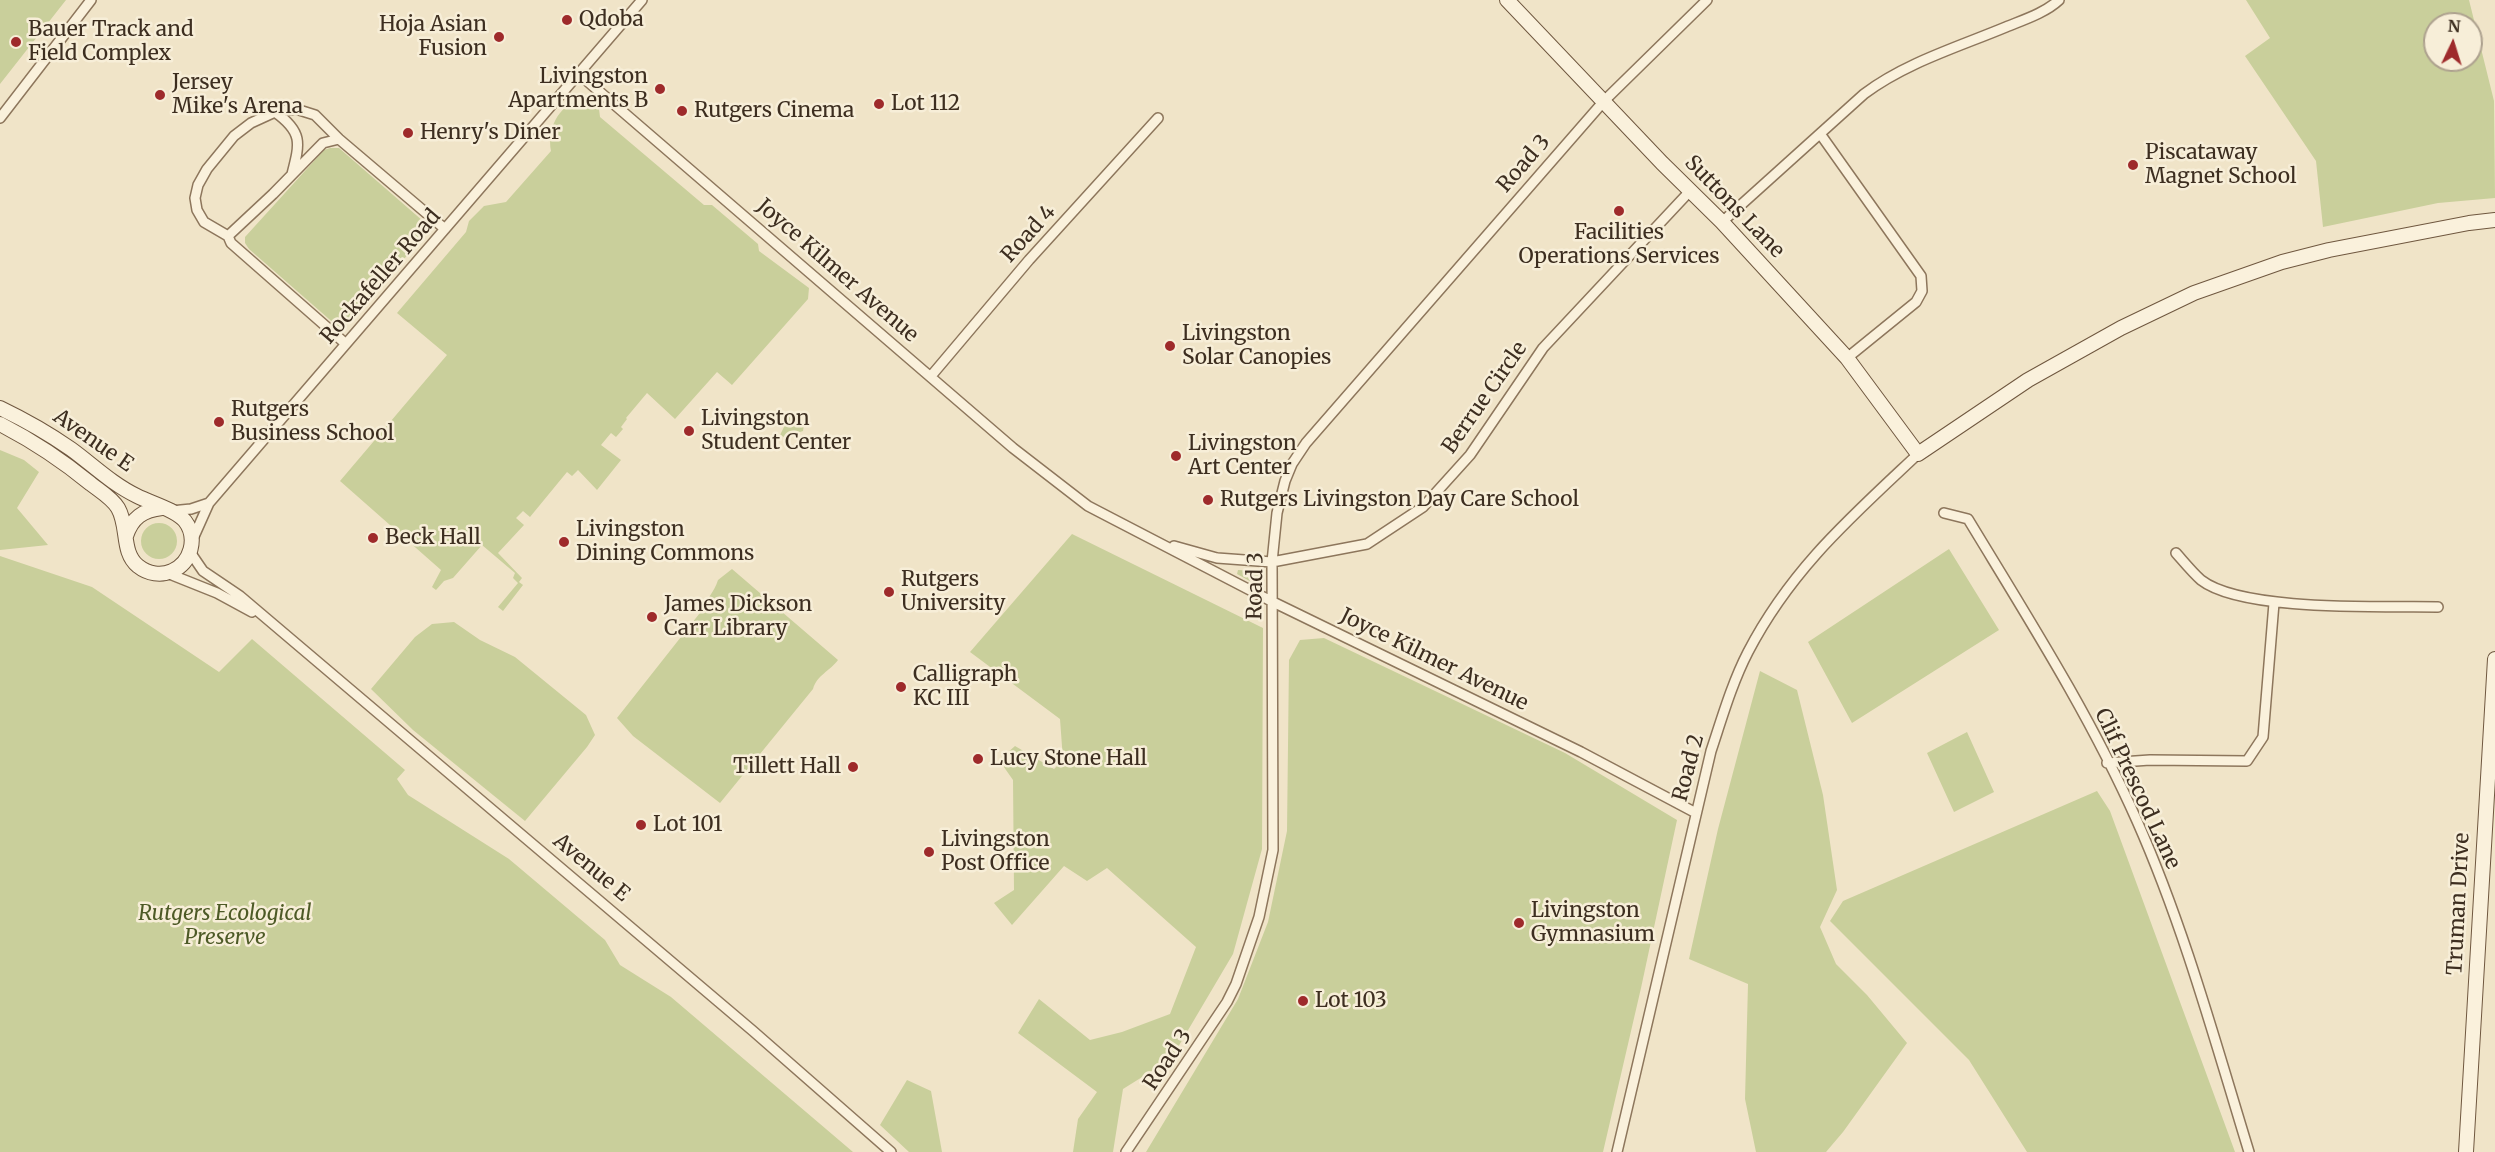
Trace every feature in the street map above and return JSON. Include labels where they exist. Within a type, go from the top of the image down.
[{"type":"street","points":[[0,118],[91,0]]},
{"type":"street","points":[[579,74],[642,0]]},
{"type":"street","name":"Suttons Lane","points":[[1507,0],[1722,222],[1847,358],[1918,454]]},
{"type":"street","name":"Road 3","points":[[1126,1152],[1227,1002],[1240,973],[1259,917],[1273,850],[1272,562],[1277,513],[1292,464],[1305,444],[1604,101],[1707,0]]},
{"type":"street","points":[[1722,222],[1864,94],[1885,78],[2016,22],[2059,0]]},
{"type":"street","name":"Rockafeller Road","points":[[191,547],[209,503],[579,74]]},
{"type":"street","name":"Joyce Kilmer Avenue","points":[[579,74],[1013,448],[1096,510],[1273,602],[1581,752],[1696,813]]},
{"type":"street","points":[[346,344],[231,243],[228,236],[204,222],[196,210],[195,198],[198,184],[234,136],[251,123],[274,112],[296,109],[315,115],[339,140],[346,143],[445,229]]},
{"type":"street","points":[[274,112],[290,123],[296,132],[298,152],[291,176]]},
{"type":"street","name":"Road 4","points":[[931,376],[1029,260],[1158,118]]},
{"type":"street","points":[[1821,135],[1921,276],[1922,291],[1916,302],[1847,358]]},
{"type":"street","points":[[228,236],[323,143],[339,140]]},
{"type":"street","name":"Berrue Circle","points":[[1272,562],[1367,544],[1423,507],[1470,455],[1543,348],[1690,191]]},
{"type":"street","points":[[1918,454],[2028,380],[2121,328],[2194,293],[2282,262],[2329,250],[2495,220]]},
{"type":"street","name":"Avenue E","points":[[0,408],[51,436],[128,492],[167,510],[186,523],[191,547],[203,571],[240,596],[262,617],[753,1030],[891,1152]]},
{"type":"street","name":"Avenue E","points":[[0,424],[61,459],[106,495],[124,520],[126,547],[137,566],[146,572],[167,573],[217,592],[262,617]]},
{"type":"street","name":"Road 2","points":[[1617,1152],[1711,751],[1747,654],[1770,613],[1797,575],[1824,543],[1918,454]]},
{"type":"street","points":[[126,536],[135,519],[143,513],[191,509],[209,503]]},
{"type":"street","name":"Clif Prescod Lane","points":[[1944,513],[1968,519],[2063,674],[2137,821],[2194,970],[2249,1152]]},
{"type":"street","name":"Joyce Kilmer Avenue","points":[[1156,541],[1217,558],[1272,562]]},
{"type":"street","points":[[167,573],[177,569],[191,547]]},
{"type":"street","points":[[2176,553],[2202,581],[2232,594],[2274,603],[2438,607]]},
{"type":"street","points":[[2107,763],[2150,760],[2247,761],[2263,737],[2274,603]]},
{"type":"street","name":"Truman Drive","points":[[2466,1152],[2495,659]]},
{"type":"green space","name":"Bauer Track and Field Complex","points":[[0,0],[66,0],[0,84]]},
{"type":"green space","points":[[2246,0],[2469,0],[2472,12],[2423,12],[2423,72],[2483,72],[2483,57],[2494,101],[2495,198],[2438,203],[2323,227],[2316,161],[2245,56],[2270,38]]},
{"type":"green space","points":[[579,99],[589,100],[599,109],[600,117],[704,205],[712,205],[758,244],[759,251],[809,288],[808,299],[732,385],[717,372],[675,419],[647,393],[626,418],[621,427],[623,429],[616,437],[611,433],[601,445],[621,460],[597,490],[578,470],[572,476],[567,472],[530,517],[523,511],[516,518],[524,525],[498,553],[522,578],[519,582],[523,585],[503,611],[498,607],[518,583],[513,578],[515,573],[482,545],[453,578],[444,581],[436,590],[432,587],[441,570],[340,481],[447,355],[397,313],[466,232],[469,221],[484,206],[506,202],[551,151],[551,135],[556,120],[565,107]]},
{"type":"green space","points":[[339,148],[431,228],[345,327],[337,326],[245,243],[245,237],[324,150]]},
{"type":"green space","points":[[791,413],[804,425],[803,431],[784,437],[780,435]]},
{"type":"green space","points":[[0,450],[24,460],[39,472],[17,508],[48,545],[0,550]]},
{"type":"green space","points":[[159,523],[172,528],[177,541],[172,554],[159,559],[146,554],[141,541],[146,528]]},
{"type":"green space","points":[[1072,534],[1263,628],[1262,849],[1233,954],[1171,1059],[1123,1089],[1113,1152],[1073,1152],[1078,1119],[1097,1092],[1018,1033],[1039,999],[1090,1040],[1122,1032],[1170,1014],[1196,947],[1107,868],[1087,881],[1064,866],[1012,925],[994,903],[1014,890],[1013,780],[999,760],[1015,746],[1054,769],[1063,760],[1060,719],[970,652]]},
{"type":"green space","points":[[1949,549],[1999,630],[1852,723],[1808,642]]},
{"type":"green space","name":"Rutgers Ecological Preserve","points":[[0,556],[92,587],[219,672],[252,639],[405,770],[397,779],[408,795],[509,859],[605,940],[620,965],[671,997],[853,1152],[0,1152]]},
{"type":"green space","points":[[732,569],[838,660],[817,680],[813,689],[720,803],[633,736],[617,718],[703,609],[718,580]]},
{"type":"green space","points":[[1238,570],[1257,571],[1261,574],[1261,578],[1255,584],[1237,574]]},
{"type":"green space","points":[[454,622],[480,640],[515,657],[586,715],[595,735],[525,821],[413,730],[371,689],[415,637],[432,624]]},
{"type":"green space","points":[[1324,638],[1565,753],[1677,820],[1603,1152],[1146,1152],[1238,999],[1268,922],[1287,831],[1289,660],[1300,640]]},
{"type":"green space","points":[[1760,671],[1797,690],[1823,795],[1837,890],[1820,927],[1836,964],[1867,995],[1907,1043],[1826,1152],[1756,1152],[1745,1099],[1748,984],[1689,959],[1718,829]]},
{"type":"green space","points":[[1967,732],[1994,792],[1954,812],[1927,753]]},
{"type":"green space","points":[[2097,791],[2110,811],[2235,1152],[2027,1152],[1969,1060],[1830,921],[1843,901]]},
{"type":"green space","points":[[907,1080],[931,1091],[942,1152],[909,1152],[880,1125]]},
{"type":"place","name":"Qdoba","points":[[567,20]]},
{"type":"place","name":"Hoja Asian Fusion","points":[[499,37]]},
{"type":"place","name":"Bauer Track and Field Complex","points":[[16,42]]},
{"type":"place","name":"Livingston Apartments B","points":[[660,89]]},
{"type":"place","name":"Jersey Mike's Arena","points":[[160,95]]},
{"type":"place","name":"Lot 112","points":[[879,104]]},
{"type":"place","name":"Rutgers Cinema","points":[[682,111]]},
{"type":"place","name":"Henry's Diner","points":[[408,133]]},
{"type":"place","name":"Piscataway Magnet School","points":[[2133,165]]},
{"type":"place","name":"Facilities Operations Services","points":[[1619,211]]},
{"type":"place","name":"Livingston Solar Canopies","points":[[1170,346]]},
{"type":"place","name":"Rutgers Business School","points":[[219,422]]},
{"type":"place","name":"Livingston Student Center","points":[[689,431]]},
{"type":"place","name":"Livingston Art Center","points":[[1176,456]]},
{"type":"place","name":"Rutgers Livingston Day Care School","points":[[1208,500]]},
{"type":"place","name":"Beck Hall","points":[[373,538]]},
{"type":"place","name":"Livingston Dining Commons","points":[[564,542]]},
{"type":"place","name":"Rutgers University","points":[[889,592]]},
{"type":"place","name":"James Dickson Carr Library","points":[[652,617]]},
{"type":"place","name":"Calligraph KC III","points":[[901,687]]},
{"type":"place","name":"Lucy Stone Hall","points":[[978,759]]},
{"type":"place","name":"Tillett Hall","points":[[853,767]]},
{"type":"place","name":"Lot 101","points":[[641,825]]},
{"type":"place","name":"Livingston Post Office","points":[[929,852]]},
{"type":"place","name":"Livingston Gymnasium","points":[[1519,923]]},
{"type":"place","name":"Lot 103","points":[[1303,1001]]}]
